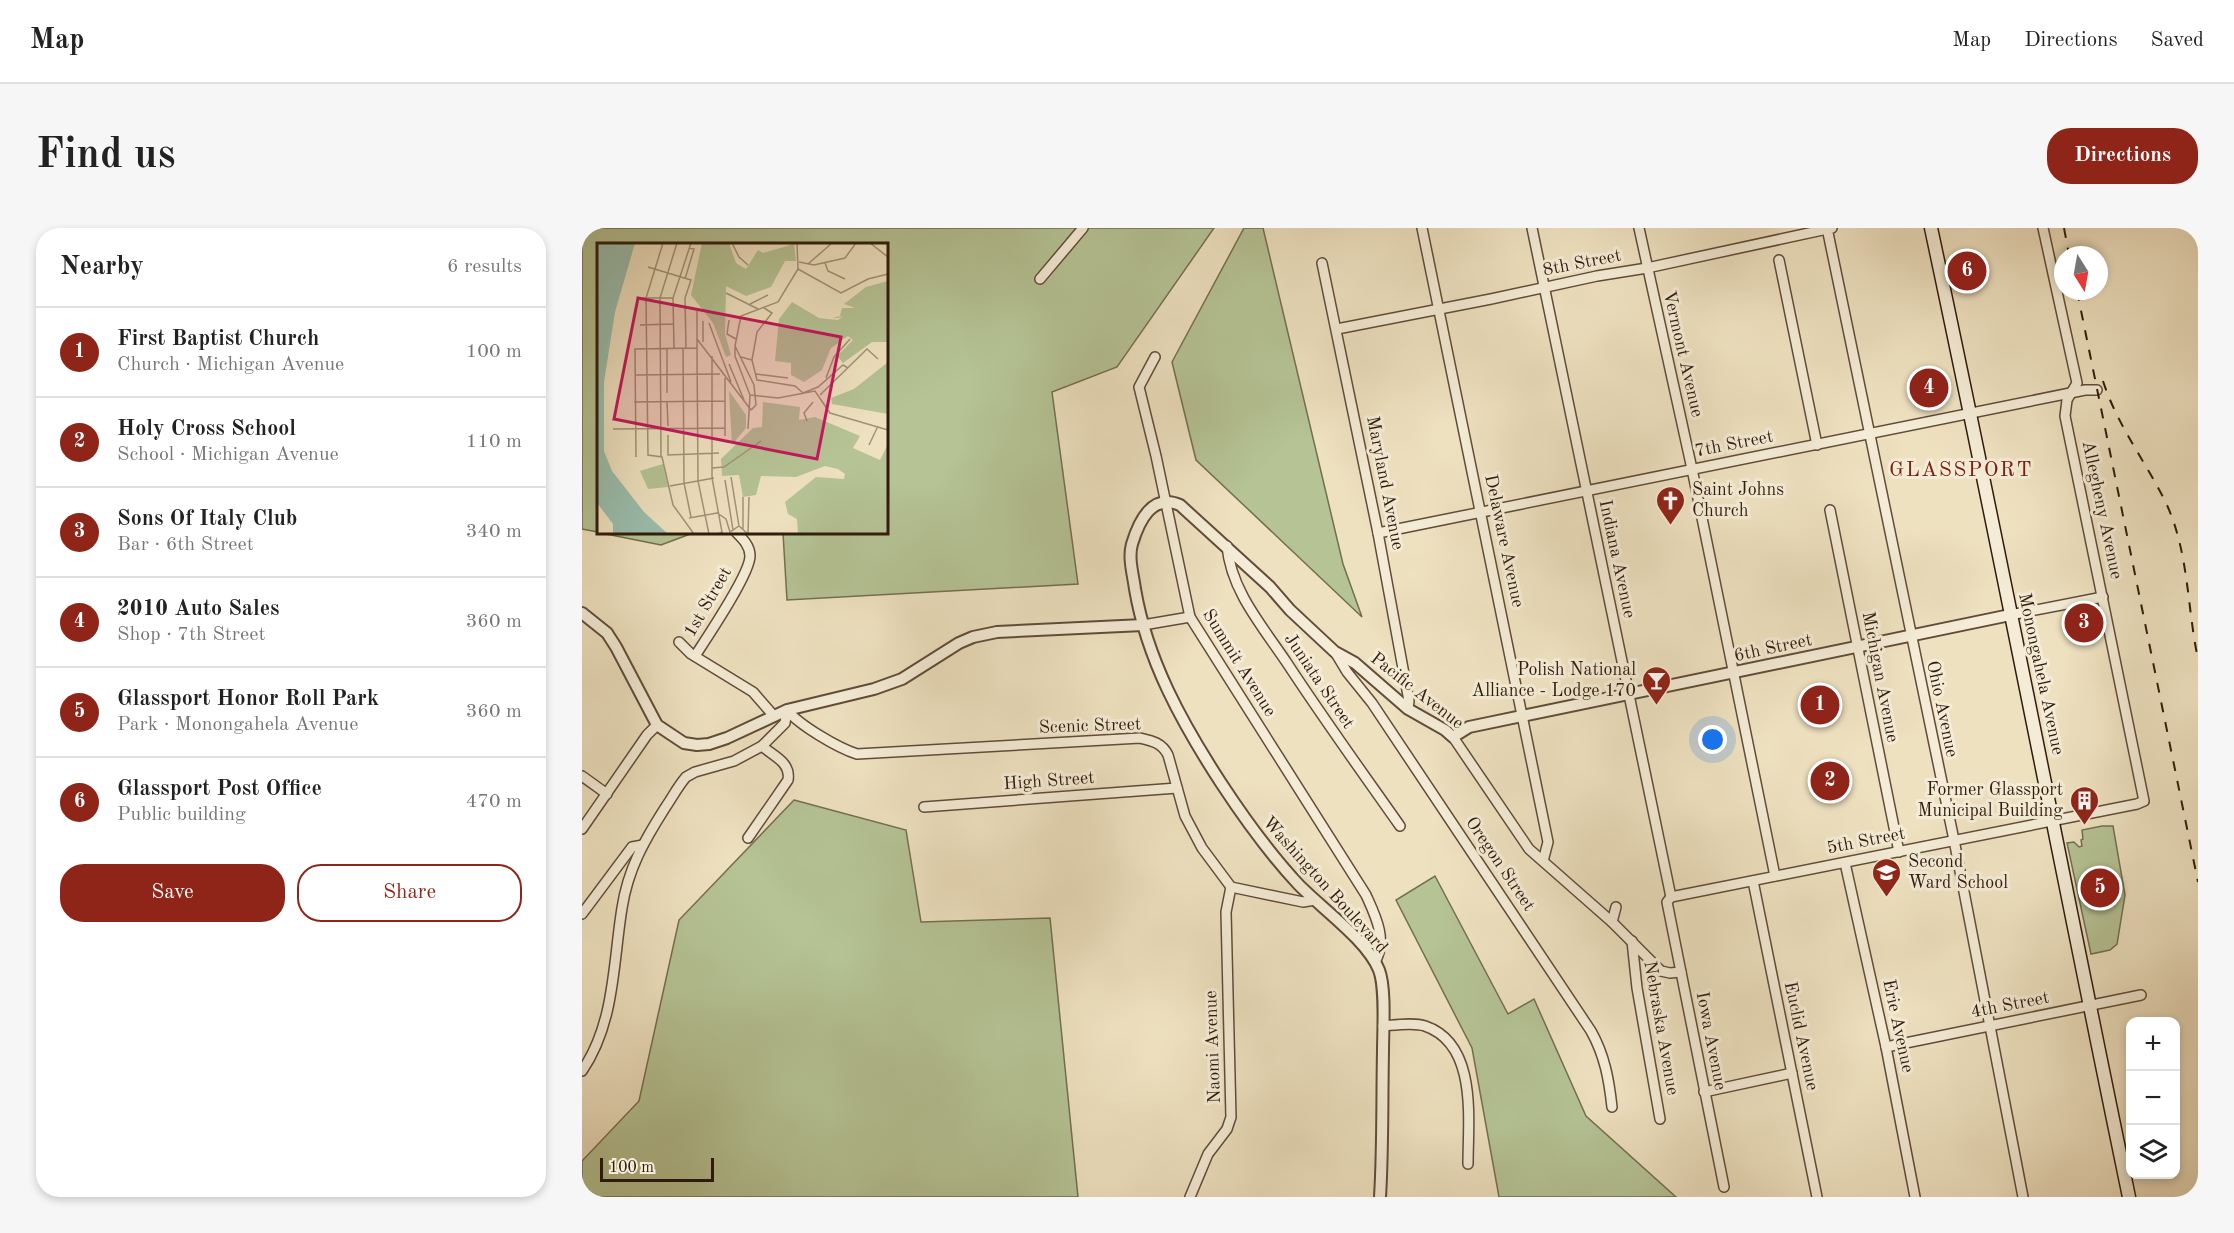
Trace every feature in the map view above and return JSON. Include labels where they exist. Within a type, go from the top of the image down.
[{"type":"main road","name":"Monongahela Avenue","points":[[1931,228],[2129,1197]]},
{"type":"street","points":[[1040,279],[1081,228]]},
{"type":"street","name":"Delaware Avenue","points":[[1422,228],[1548,842],[1543,861]]},
{"type":"street","name":"Indiana Avenue","points":[[1532,228],[1629,693],[1669,900]]},
{"type":"street","name":"Vermont Avenue","points":[[1639,228],[1692,469],[1775,876]]},
{"type":"street","name":"8th Street","points":[[1337,329],[1647,268],[1828,228]]},
{"type":"street","name":"Ohio Avenue","points":[[1828,228],[1910,636],[1954,840],[2023,1197]]},
{"type":"street","name":"Allegheny Avenue","points":[[2043,228],[2077,383],[2067,400],[2065,416],[2144,801]]},
{"type":"street","points":[[1779,260],[1817,445]]},
{"type":"street","name":"Maryland Avenue","points":[[1322,263],[1378,533],[1409,701],[1408,709]]},
{"type":"street","name":"Summit Avenue","points":[[1155,357],[1139,387],[1190,617],[1366,895],[1377,919],[1381,941],[1380,954],[1375,962]]},
{"type":"street","name":"7th Street","points":[[1378,533],[2073,392],[2097,390]]},
{"type":"street","points":[[1143,626],[1131,550],[1143,517],[1152,506],[1164,501]]},
{"type":"street","name":"Pacific Avenue","points":[[1164,501],[1180,505],[1227,546],[1335,652],[1355,663],[1408,709],[1453,737],[1529,849],[1612,922],[1661,971],[1681,972]]},
{"type":"street","name":"Michigan Avenue","points":[[1830,510],[1899,852]]},
{"type":"street","name":"1st Street","points":[[695,656],[722,614],[748,566],[749,550],[738,534]]},
{"type":"street","name":"Juniata Street","points":[[1227,546],[1228,560],[1236,582],[1258,621],[1400,826]]},
{"type":"street","name":"6th Street","points":[[1453,737],[1469,727],[2103,597]]},
{"type":"street","points":[[582,613],[607,633],[657,725],[684,742],[709,744],[787,710],[902,680],[959,643],[974,637],[997,632],[1143,626],[1190,617]]},
{"type":"street","name":"Washington Boulevard","points":[[1143,626],[1173,704],[1198,747],[1257,835],[1298,883],[1363,947],[1379,971],[1383,1026],[1380,1197]]},
{"type":"street","points":[[679,642],[695,656],[753,692],[773,715]]},
{"type":"street","name":"Oregon Street","points":[[1335,652],[1347,672],[1372,703],[1591,1031],[1600,1047],[1606,1066],[1612,1107]]},
{"type":"street","points":[[582,1071],[595,1050],[604,1023],[613,980],[622,908],[631,870],[643,845],[686,777],[694,772],[734,761],[762,746],[785,723],[787,710]]},
{"type":"street","name":"Scenic Street","points":[[787,710],[794,719],[846,750],[857,754],[1140,738],[1156,742],[1164,748],[1188,823],[1202,848],[1231,887]]},
{"type":"street","points":[[582,829],[647,735],[657,725]]},
{"type":"street","points":[[748,838],[788,780],[787,765],[762,746]]},
{"type":"street","points":[[582,776],[607,794]]},
{"type":"street","name":"High Street","points":[[924,807],[1177,788]]},
{"type":"street","name":"5th Street","points":[[1669,900],[1775,876],[2144,801]]},
{"type":"street","points":[[582,914],[632,847],[643,845]]},
{"type":"street","name":"Erie Avenue","points":[[1845,863],[1886,1047],[1915,1197]]},
{"type":"street","name":"Euclid Avenue","points":[[1753,881],[1818,1197]]},
{"type":"street","points":[[1231,887],[1303,902],[1315,900]]},
{"type":"street","name":"Naomi Avenue","points":[[1190,1197],[1208,1154],[1227,1129],[1231,1117],[1226,912],[1231,887]]},
{"type":"street","name":"Iowa Avenue","points":[[1669,900],[1724,1187]]},
{"type":"street","points":[[1612,922],[1616,907]]},
{"type":"street","name":"Nebraska Avenue","points":[[1632,941],[1660,1119]]},
{"type":"street","name":"4th Street","points":[[1886,1047],[2141,995]]},
{"type":"street","points":[[1383,1026],[1423,1025],[1441,1034],[1458,1054],[1468,1090],[1468,1164]]},
{"type":"street","points":[[1704,1092],[1792,1073]]},
{"type":"green space","points":[[582,228],[1214,228],[1117,367],[1052,392],[1078,584],[787,600],[783,534],[888,534],[888,243],[597,243],[597,532],[582,529]]},
{"type":"green space","points":[[1244,228],[1263,228],[1343,564],[1362,617],[1196,460],[1172,362]]},
{"type":"green space","points":[[606,534],[690,534],[661,545]]},
{"type":"green space","points":[[794,800],[906,830],[921,922],[1050,918],[1078,1197],[582,1197],[582,1161],[639,1101],[679,920]]},
{"type":"green space","points":[[2113,826],[2125,895],[2117,944],[2110,950],[2091,954],[2067,843],[2074,842],[2079,847],[2082,846],[2082,830]]},
{"type":"green space","points":[[1435,876],[1508,1014],[1534,999],[1586,1116],[1676,1197],[1499,1197],[1472,1048],[1396,900]]},
{"type":"railway","points":[[2064,228],[2067,246]]},
{"type":"railway","points":[[2079,300],[2198,882]]},
{"type":"railway","points":[[2103,381],[2116,413],[2166,503],[2174,522],[2183,560],[2198,659]]},
{"type":"place","name":"Glassport Post Office","points":[[1967,271]]},
{"type":"place","name":"2010 Auto Sales","points":[[1929,388]]},
{"type":"place","name":"Saint Johns Church","points":[[1671,526]]},
{"type":"place","name":"Sons Of Italy Club","points":[[2084,623]]},
{"type":"place","name":"First Baptist Church","points":[[1820,705]]},
{"type":"place","name":"Polish National Alliance - Lodge 170","points":[[1657,706]]},
{"type":"place","name":"Holy Cross School","points":[[1830,781]]},
{"type":"place","name":"Former Glassport Municipal Building","points":[[2084,826]]},
{"type":"place","name":"Glassport Honor Roll Park","points":[[2100,888]]},
{"type":"place","name":"Second Ward School","points":[[1887,898]]},
{"type":"district","name":"GLASSPORT","points":[[1961,470]]}]
